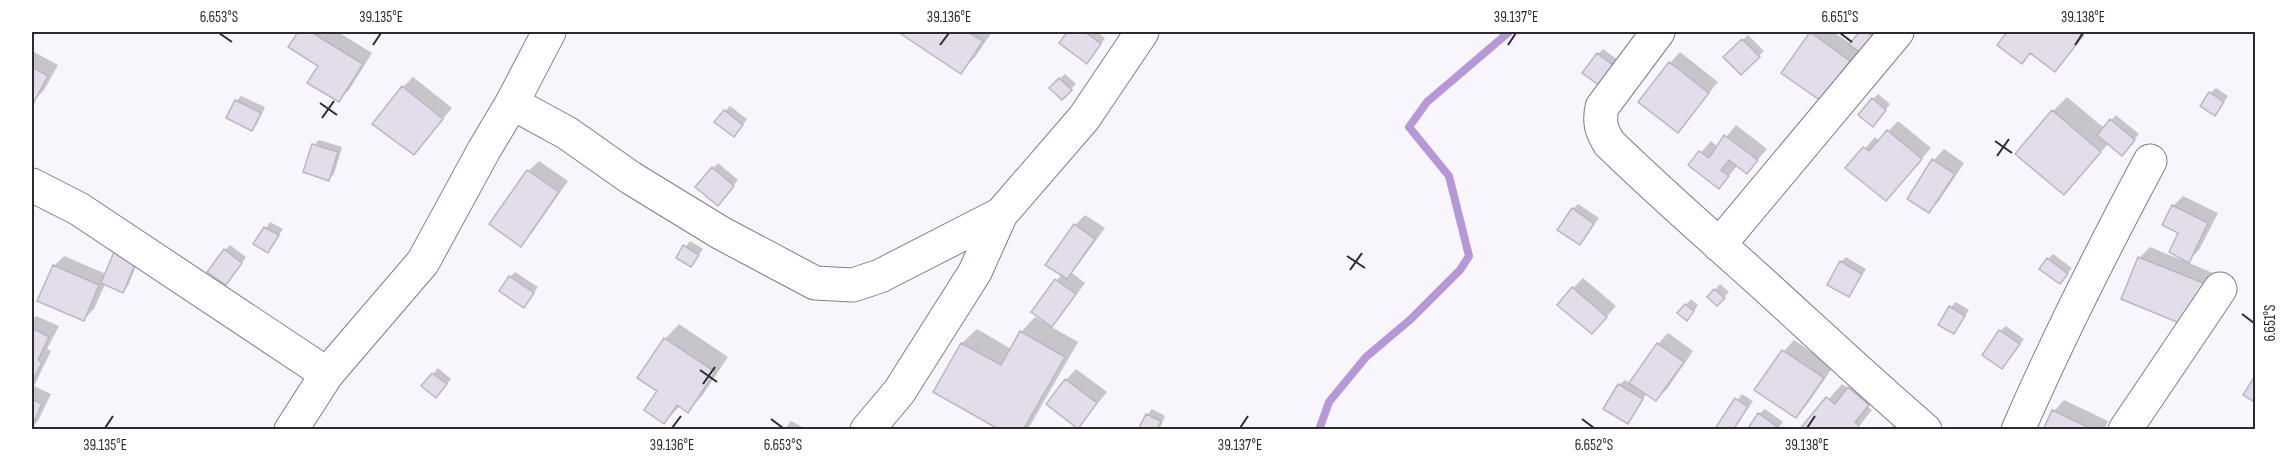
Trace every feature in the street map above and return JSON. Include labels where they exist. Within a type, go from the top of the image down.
[{"type":"street","points":[[291,429],[327,374],[423,262],[549,32]]},
{"type":"street","points":[[867,429],[899,392],[975,272],[1001,214],[1084,118],[1142,32]]},
{"type":"street","points":[[1658,32],[1602,107],[1599,120],[1602,133],[1624,159],[1861,375],[1925,429]]},
{"type":"street","points":[[1719,245],[1897,32]]},
{"type":"street","points":[[512,103],[567,133],[631,178],[721,233],[815,283],[853,285],[880,276],[1001,214]]},
{"type":"street","points":[[2018,429],[2049,360],[2150,161]]},
{"type":"street","points":[[32,185],[79,208],[327,374]]},
{"type":"street","points":[[2125,429],[2220,289]]},
{"type":"building","points":[[298,32],[311,32],[363,64],[339,102],[307,83],[318,66],[288,47]]},
{"type":"building","points":[[898,32],[968,32],[983,41],[961,74]]},
{"type":"building","points":[[1067,32],[1085,32],[1101,44],[1087,64],[1059,43]]},
{"type":"building","points":[[1810,32],[1850,61],[1821,101],[1781,73]]},
{"type":"building","points":[[1859,32],[1866,32],[1878,39],[1866,56],[1849,45]]},
{"type":"building","points":[[2007,32],[2077,32],[2083,36],[2055,72],[2030,53],[2022,64],[1997,45]]},
{"type":"building","points":[[1742,39],[1760,57],[1741,75],[1723,57]]},
{"type":"building","points":[[1597,53],[1618,69],[1603,88],[1582,73]]},
{"type":"building","points":[[1669,62],[1709,93],[1678,133],[1638,102]]},
{"type":"building","points":[[32,67],[48,76],[34,102],[32,101]]},
{"type":"building","points":[[1059,78],[1072,90],[1062,100],[1049,88]]},
{"type":"building","points":[[402,86],[443,119],[414,155],[372,124]]},
{"type":"building","points":[[2209,92],[2224,102],[2215,116],[2200,106]]},
{"type":"building","points":[[1872,98],[1886,110],[1873,127],[1858,115]]},
{"type":"building","points":[[235,100],[261,113],[252,131],[226,118]]},
{"type":"building","points":[[724,110],[743,125],[734,137],[714,122]]},
{"type":"building","points":[[2052,110],[2101,152],[2064,195],[2015,154]]},
{"type":"building","points":[[2110,119],[2135,140],[2122,156],[2097,135]]},
{"type":"building","points":[[1887,130],[1922,159],[1886,201],[1845,168],[1863,147],[1869,151]]},
{"type":"building","points":[[1724,135],[1758,160],[1747,174],[1729,160],[1721,170],[1729,176],[1719,189],[1688,165],[1699,151],[1709,158]]},
{"type":"building","points":[[312,144],[338,152],[329,181],[303,172]]},
{"type":"building","points":[[1932,159],[1955,174],[1929,213],[1907,199]]},
{"type":"building","points":[[712,167],[734,186],[718,206],[695,187]]},
{"type":"building","points":[[527,170],[559,192],[521,247],[489,224]]},
{"type":"building","points":[[2172,205],[2208,223],[2189,263],[2169,252],[2178,233],[2162,225]]},
{"type":"building","points":[[1572,208],[1594,224],[1580,245],[1557,230]]},
{"type":"building","points":[[1074,224],[1095,239],[1067,279],[1045,265]]},
{"type":"building","points":[[264,227],[279,235],[268,253],[253,244]]},
{"type":"building","points":[[683,245],[699,255],[691,267],[676,258]]},
{"type":"building","points":[[224,249],[242,263],[226,285],[207,272]]},
{"type":"building","points":[[114,252],[136,262],[123,293],[101,283]]},
{"type":"building","points":[[2138,257],[2206,284],[2189,327],[2121,299]]},
{"type":"building","points":[[2047,258],[2068,274],[2060,284],[2039,269]]},
{"type":"building","points":[[1840,261],[1862,274],[1849,297],[1827,285]]},
{"type":"building","points":[[53,265],[99,285],[84,321],[37,301]]},
{"type":"building","points":[[509,276],[534,293],[524,308],[499,291]]},
{"type":"building","points":[[1055,279],[1076,294],[1052,327],[1031,312]]},
{"type":"building","points":[[1572,287],[1607,317],[1592,334],[1557,305]]},
{"type":"building","points":[[1714,289],[1725,298],[1717,306],[1707,297]]},
{"type":"building","points":[[1685,304],[1694,311],[1687,321],[1677,313]]},
{"type":"building","points":[[1949,306],[1965,316],[1954,334],[1938,325]]},
{"type":"building","points":[[32,328],[49,337],[38,360],[42,362],[32,383]]},
{"type":"building","points":[[1999,330],[2020,344],[2002,369],[1982,355]]},
{"type":"building","points":[[1020,331],[1065,357],[1023,430],[1000,430],[933,392],[961,343],[1001,365]]},
{"type":"building","points":[[664,338],[715,372],[688,413],[677,405],[664,424],[644,410],[657,391],[637,378]]},
{"type":"building","points":[[1657,343],[1684,362],[1656,401],[1629,383]]},
{"type":"building","points":[[1782,350],[1824,378],[1796,418],[1754,390]]},
{"type":"building","points":[[432,373],[447,384],[436,398],[421,386]]},
{"type":"building","points":[[2256,374],[2256,403],[2243,395]]},
{"type":"building","points":[[1065,379],[1097,403],[1078,429],[1046,404]]},
{"type":"building","points":[[1618,384],[1643,399],[1628,424],[1603,409]]},
{"type":"building","points":[[1848,387],[1869,405],[1855,422],[1859,425],[1856,430],[1799,430],[1826,397],[1835,404]]},
{"type":"building","points":[[1735,398],[1748,407],[1733,430],[1714,430]]},
{"type":"building","points":[[32,399],[42,404],[32,426]]},
{"type":"building","points":[[2052,410],[2094,430],[2043,430]]},
{"type":"building","points":[[1758,413],[1779,428],[1777,430],[1747,430]]},
{"type":"building","points":[[1146,414],[1161,421],[1157,430],[1138,430]]},
{"type":"waterway","points":[[1319,430],[1329,402],[1366,357],[1411,319],[1460,270],[1469,256],[1449,176],[1409,127],[1427,102],[1509,32]]}]
